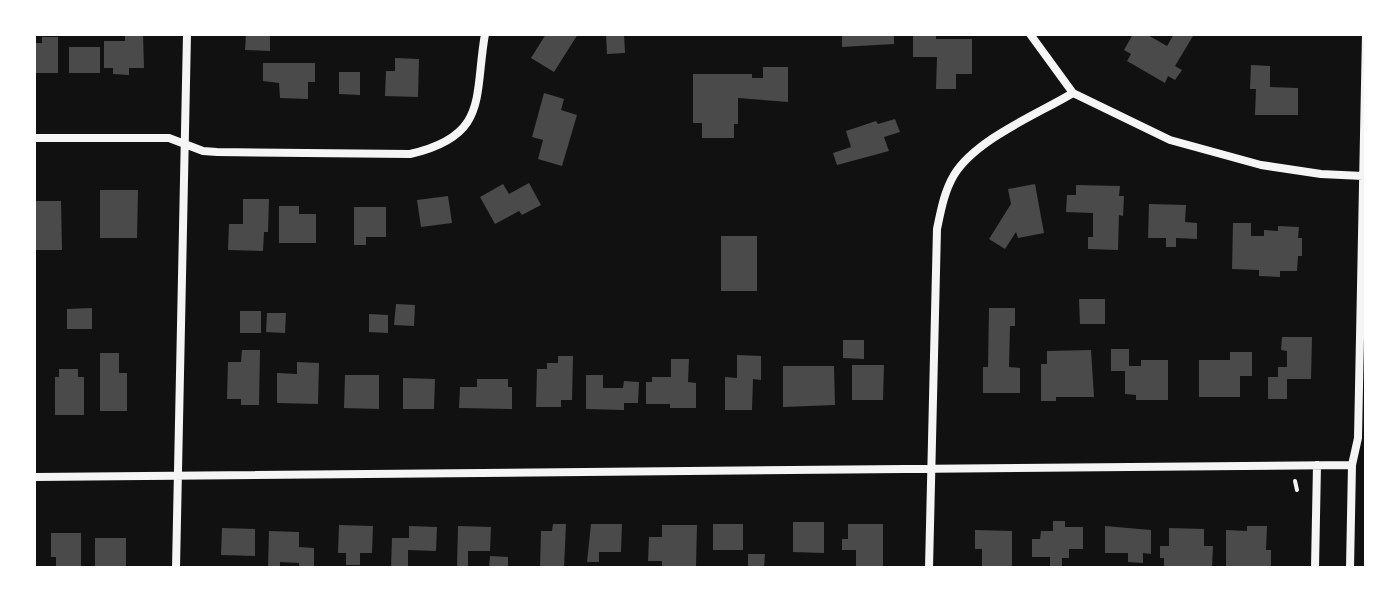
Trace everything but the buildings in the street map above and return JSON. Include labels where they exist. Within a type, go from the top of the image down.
[{"type":"street","points":[[176,568],[187,34]]},
{"type":"street","points":[[34,138],[169,138],[203,151],[217,152],[410,154],[438,148],[460,130],[477,107],[485,34]]},
{"type":"street","points":[[1030,34],[1073,93],[1170,140],[1220,156],[1321,174],[1363,176]]},
{"type":"street","points":[[1350,568],[1352,465],[1358,438],[1364,273],[1366,34]]},
{"type":"street","points":[[929,568],[937,229],[942,201],[955,173],[974,152],[1073,93]]},
{"type":"street","points":[[1315,568],[1317,465]]},
{"type":"street","points":[[34,477],[1352,465]]},
{"type":"path","points":[[1295,481],[1297,490]]}]
